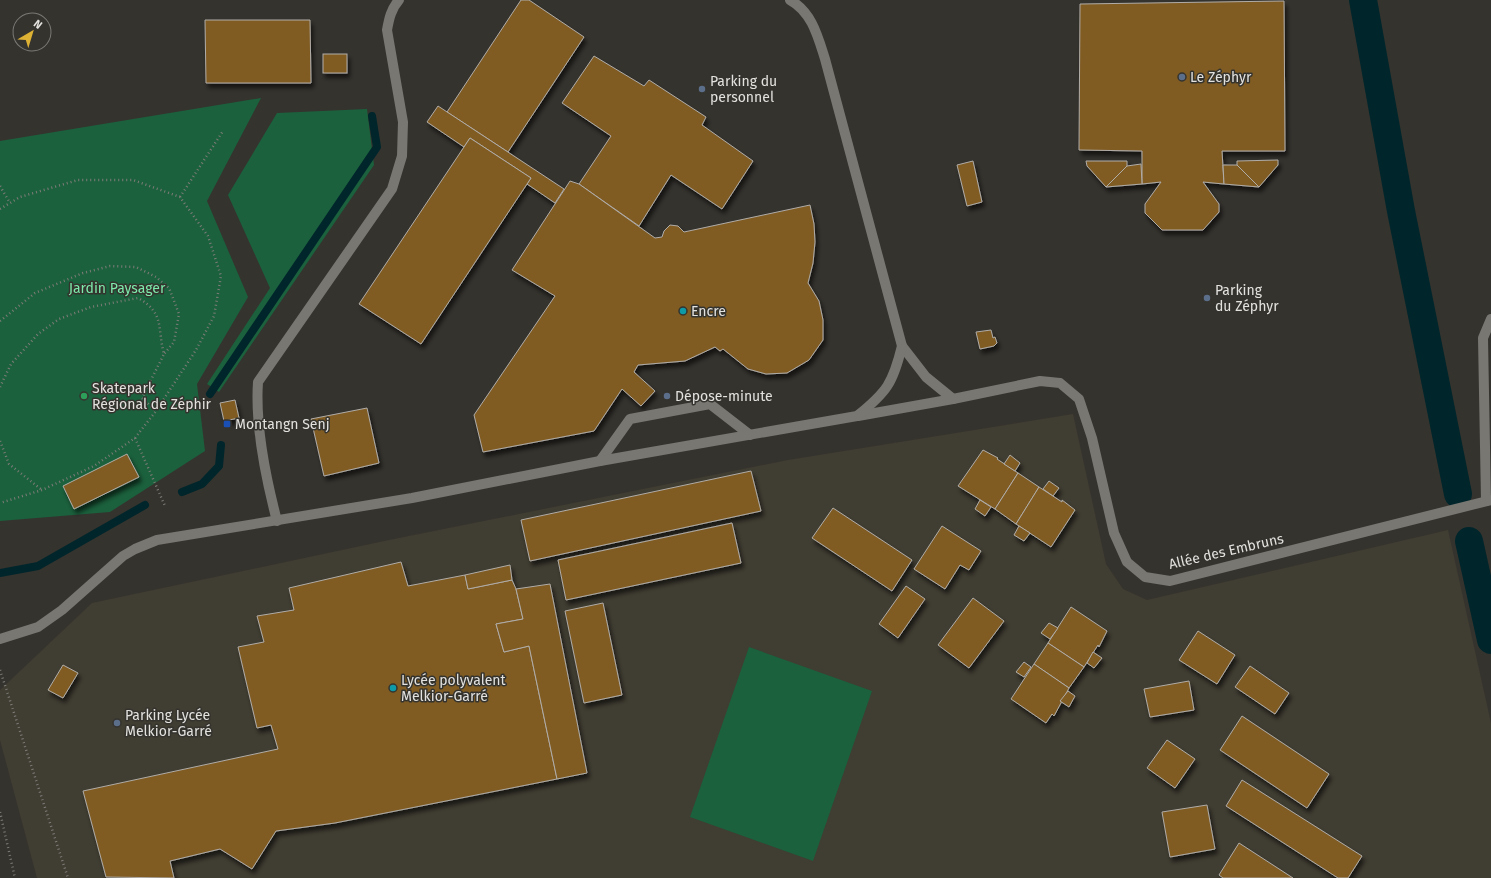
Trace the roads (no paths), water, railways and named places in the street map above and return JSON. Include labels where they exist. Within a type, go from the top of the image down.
[{"type":"street","points":[[277,522],[271,500],[256,408],[258,382],[392,189],[402,156],[403,122],[386,30],[394,5],[399,0]]},
{"type":"street","points":[[790,0],[804,10],[814,27],[825,59],[902,346],[926,377],[953,399]]},
{"type":"street","points":[[1489,501],[1482,338],[1491,320]]},
{"type":"street","points":[[857,416],[879,399],[886,390],[896,370],[902,346]]},
{"type":"street","name":"Allée des Embruns","points":[[0,639],[26,632],[48,621],[123,556],[157,540],[277,522],[419,497],[600,461],[953,399],[1040,381],[1060,383],[1078,399],[1092,438],[1114,533],[1126,562],[1145,577],[1170,580],[1489,501]]},
{"type":"street","points":[[600,461],[630,419],[710,404],[750,435]]},
{"type":"waterway","points":[[1363,0],[1401,211],[1458,494]]},
{"type":"waterway","points":[[210,394],[377,147],[372,116]]},
{"type":"waterway","points":[[182,492],[202,484],[219,466],[221,445]]},
{"type":"waterway","points":[[0,573],[38,566],[145,505]]},
{"type":"waterway","points":[[1469,541],[1491,640]]},
{"type":"place","name":"Le Zéphyr","points":[[1182,77]]},
{"type":"place","name":"Parking du personnel","points":[[702,89]]},
{"type":"place","name":"Parking du Zéphyr","points":[[1207,298]]},
{"type":"place","name":"Encre","points":[[683,311]]},
{"type":"place","name":"Skatepark Régional de Zéphir","points":[[84,396]]},
{"type":"place","name":"Dépose-minute","points":[[667,396]]},
{"type":"place","name":"Montangn Senj","points":[[227,424]]},
{"type":"place","name":"Lycée polyvalent Melkior-Garré","points":[[393,688]]},
{"type":"place","name":"Parking Lycée Melkior-Garré","points":[[117,723]]},
{"type":"park label","name":"Jardin Paysager","points":[[117,288]]}]
